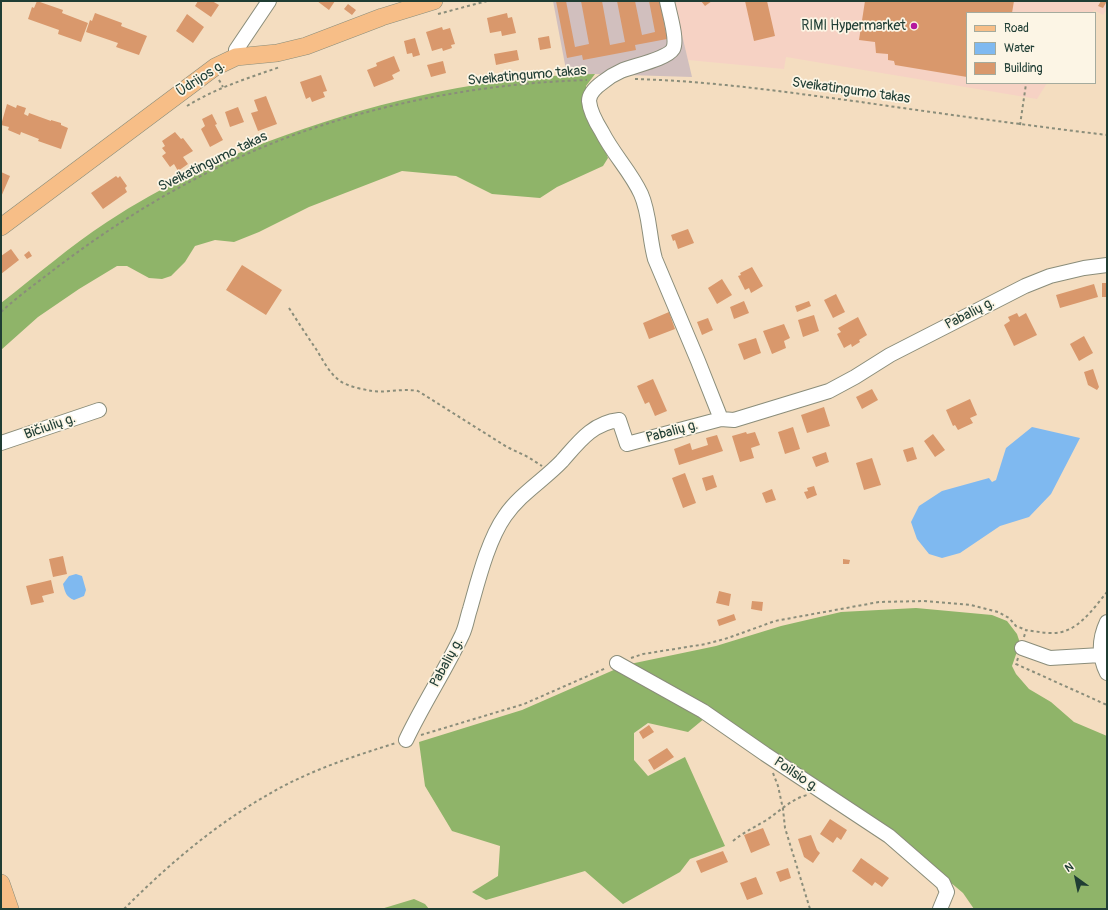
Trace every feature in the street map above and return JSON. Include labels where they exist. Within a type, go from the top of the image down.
[{"type":"main road","name":"Ūdrijos g.","points":[[1,227],[202,75],[215,67],[236,57],[277,53],[306,46],[382,17],[434,8]]},
{"type":"main road","points":[[1,883],[10,909]]},
{"type":"street","points":[[236,57],[236,50],[269,1]]},
{"type":"street","points":[[667,1],[675,41],[673,48],[668,55],[620,72],[608,79],[598,86],[591,94],[589,102],[605,138],[629,173],[641,194],[645,205],[652,246],[656,259],[721,418]]},
{"type":"street","name":"Pabalių g.","points":[[406,740],[463,634],[482,569],[504,516],[524,494],[546,476],[588,433],[599,425],[612,420],[619,420],[627,444],[721,418],[734,420],[829,391],[890,355],[1025,286],[1050,276],[1084,268],[1107,265]]},
{"type":"street","name":"Bičiulių g.","points":[[1,443],[99,410]]},
{"type":"street","points":[[1107,622],[1101,635],[1101,655],[1103,665],[1107,673]]},
{"type":"street","points":[[1022,648],[1050,658],[1101,655]]},
{"type":"street","name":"Poilsio g.","points":[[617,663],[703,711],[889,836],[943,884],[947,892],[940,909]]},
{"type":"path","points":[[434,8],[487,1]]},
{"type":"path","points":[[184,108],[208,94],[224,87],[281,66]]},
{"type":"path","name":"Sveikatingumo takas","points":[[1,312],[78,250],[135,213],[192,181],[259,150],[320,126],[409,101],[483,88],[542,82],[608,79]]},
{"type":"path","name":"Sveikatingumo takas","points":[[631,79],[678,80],[798,94],[1107,135]]},
{"type":"path","points":[[1020,124],[1026,84]]},
{"type":"path","points":[[289,308],[326,365],[341,382],[372,391],[418,391],[507,447],[528,457],[542,466],[546,476]]},
{"type":"path","points":[[124,909],[182,855],[219,826],[264,796],[311,773],[358,754],[524,704],[617,663],[643,654],[706,644],[728,638],[775,621],[879,602],[924,601],[971,605],[998,612],[1008,618],[1016,626],[1026,630]]},
{"type":"path","points":[[772,773],[778,786],[785,828],[810,909]]},
{"type":"path","points":[[734,841],[746,831],[783,809],[796,798],[812,794],[826,794]]},
{"type":"shaded area","points":[[553,1],[674,1],[692,77],[595,74],[567,75]]},
{"type":"shaded area","points":[[674,1],[1107,1],[1107,9],[1103,15],[1094,10],[1093,12],[966,12],[966,84],[1046,84],[1037,99],[786,57],[784,69],[688,60]]},
{"type":"green space","points":[[595,74],[586,86],[586,100],[608,158],[603,166],[557,187],[540,198],[492,194],[456,176],[402,171],[309,207],[259,232],[234,242],[215,240],[195,246],[185,262],[171,276],[162,279],[149,278],[127,266],[117,266],[79,289],[38,317],[1,350],[1,303],[93,231],[150,196],[216,162],[324,122],[400,100],[516,79]]},
{"type":"green space","points":[[916,608],[992,615],[1007,621],[1017,634],[1020,643],[1012,666],[1016,674],[1029,689],[1051,702],[1074,722],[1107,736],[1107,909],[974,909],[963,893],[897,837],[630,664],[716,646],[781,626],[841,612]]},
{"type":"green space","points":[[616,669],[705,718],[688,732],[648,723],[634,733],[634,760],[648,776],[685,757],[725,846],[690,859],[680,872],[623,904],[585,871],[486,900],[472,892],[498,876],[500,846],[452,831],[425,786],[419,742],[522,710]]},
{"type":"green space","points":[[414,899],[425,904],[429,909],[381,909]]},
{"type":"water","points":[[1032,427],[1080,438],[1051,494],[1029,517],[1000,526],[960,553],[942,558],[929,554],[917,539],[911,522],[919,506],[942,491],[989,478],[992,482],[996,480],[1006,448]]},
{"type":"water","points":[[76,574],[82,576],[86,590],[84,596],[74,600],[66,594],[63,584],[69,576]]},
{"type":"building","points":[[37,1],[63,10],[62,13],[88,23],[81,42],[58,34],[59,30],[28,19],[32,7],[34,8]]},
{"type":"building","points":[[198,1],[212,1],[219,5],[211,17],[195,6]]},
{"type":"building","points":[[317,1],[335,1],[329,10]]},
{"type":"building","points":[[556,1],[566,1],[575,47],[589,44],[581,1],[602,1],[610,45],[625,42],[617,1],[635,1],[642,35],[655,32],[649,1],[660,1],[667,39],[635,45],[636,50],[583,60],[582,55],[567,58]]},
{"type":"building","points":[[701,1],[712,1],[705,6]]},
{"type":"building","points":[[745,1],[767,1],[775,36],[754,41]]},
{"type":"building","name":"RIMI Hypermarket","points":[[865,1],[1014,1],[1012,12],[966,12],[966,77],[895,65],[894,61],[888,60],[888,54],[876,53],[875,42],[859,40]]},
{"type":"building","points":[[1101,1],[1107,1],[1103,8],[1098,6]]},
{"type":"building","points":[[348,4],[356,10],[352,15],[344,9]]},
{"type":"building","points":[[95,13],[122,23],[121,26],[147,36],[139,55],[116,47],[118,43],[86,32],[90,20],[92,21]]},
{"type":"building","points":[[507,13],[508,18],[512,17],[516,33],[502,36],[501,31],[490,33],[487,18]]},
{"type":"building","points":[[187,14],[204,27],[193,43],[176,31]]},
{"type":"building","points":[[442,27],[443,30],[450,28],[455,44],[451,45],[452,48],[443,51],[442,48],[432,51],[426,32]]},
{"type":"building","points":[[549,36],[551,48],[540,50],[538,38]]},
{"type":"building","points":[[415,38],[420,55],[413,57],[412,53],[407,54],[404,41]]},
{"type":"building","points":[[517,50],[519,60],[496,65],[494,54]]},
{"type":"building","points":[[394,56],[400,71],[392,75],[394,79],[374,87],[367,70],[377,66],[376,63]]},
{"type":"building","points":[[443,61],[446,73],[431,77],[427,65]]},
{"type":"building","points":[[321,75],[327,91],[323,92],[325,97],[312,102],[310,97],[306,99],[300,82]]},
{"type":"building","points":[[266,96],[277,124],[258,131],[251,113],[258,111],[254,100]]},
{"type":"building","points":[[7,104],[16,108],[17,105],[26,108],[24,114],[28,116],[29,113],[61,123],[61,125],[68,128],[61,149],[38,141],[39,139],[21,132],[20,135],[8,130],[9,127],[1,125]]},
{"type":"building","points":[[238,107],[244,122],[230,127],[225,112]]},
{"type":"building","points":[[212,114],[217,124],[215,125],[223,140],[210,147],[201,129],[205,126],[202,119]]},
{"type":"building","points":[[175,132],[181,139],[183,138],[193,151],[183,157],[188,164],[178,171],[174,164],[170,167],[162,156],[166,153],[162,148],[165,146],[162,141]]},
{"type":"building","points":[[1,172],[10,176],[1,197]]},
{"type":"building","points":[[116,176],[118,178],[120,176],[127,186],[125,188],[127,192],[103,209],[91,193]]},
{"type":"building","points":[[688,229],[694,243],[678,249],[675,240],[673,241],[671,235]]},
{"type":"building","points":[[11,249],[19,260],[1,274],[1,256]]},
{"type":"building","points":[[29,251],[32,256],[27,259],[24,255]]},
{"type":"building","points":[[242,265],[282,290],[266,315],[226,290]]},
{"type":"building","points":[[752,267],[763,286],[751,293],[749,288],[745,290],[738,276],[741,275],[740,273]]},
{"type":"building","points":[[722,279],[732,295],[717,304],[708,288]]},
{"type":"building","points":[[1102,283],[1107,283],[1107,297],[1102,297]]},
{"type":"building","points":[[1094,284],[1098,297],[1060,308],[1056,295]]},
{"type":"building","points":[[836,294],[845,312],[833,318],[824,300]]},
{"type":"building","points":[[744,301],[749,313],[734,319],[730,307]]},
{"type":"building","points":[[809,301],[811,306],[797,312],[795,306]]},
{"type":"building","points":[[669,312],[675,329],[649,339],[643,323]]},
{"type":"building","points":[[1017,313],[1019,317],[1026,313],[1037,335],[1014,346],[1004,325],[1010,321],[1008,317]]},
{"type":"building","points":[[814,315],[819,331],[803,337],[798,320]]},
{"type":"building","points":[[858,317],[867,335],[852,347],[851,344],[844,348],[837,334],[841,332],[838,328]]},
{"type":"building","points":[[708,318],[713,330],[702,335],[697,322]]},
{"type":"building","points":[[784,324],[790,338],[784,341],[786,348],[772,354],[763,331]]},
{"type":"building","points":[[1084,336],[1093,353],[1079,361],[1070,344]]},
{"type":"building","points":[[756,338],[761,353],[744,360],[738,344]]},
{"type":"building","points":[[1093,369],[1099,387],[1097,390],[1088,385],[1084,372]]},
{"type":"building","points":[[653,379],[667,411],[655,416],[649,402],[645,404],[637,386]]},
{"type":"building","points":[[872,389],[878,400],[862,409],[856,397]]},
{"type":"building","points":[[970,399],[977,415],[970,418],[973,423],[958,430],[955,425],[953,426],[946,410]]},
{"type":"building","points":[[824,407],[830,426],[807,433],[801,415]]},
{"type":"building","points":[[793,427],[800,449],[785,454],[778,432]]},
{"type":"building","points":[[746,432],[747,434],[755,432],[760,445],[751,448],[754,458],[740,462],[732,436]]},
{"type":"building","points":[[933,434],[945,450],[935,457],[924,441]]},
{"type":"building","points":[[717,435],[723,451],[679,465],[674,449],[690,443],[692,450],[708,445],[706,438]]},
{"type":"building","points":[[913,447],[917,459],[907,462],[903,450]]},
{"type":"building","points":[[826,452],[829,462],[816,467],[812,457]]},
{"type":"building","points":[[872,458],[881,485],[864,490],[856,463]]},
{"type":"building","points":[[685,473],[696,503],[683,508],[672,478]]},
{"type":"building","points":[[713,475],[717,487],[706,491],[702,478]]},
{"type":"building","points":[[814,486],[817,495],[807,499],[804,492],[808,491],[807,488]]},
{"type":"building","points":[[772,489],[776,500],[766,503],[762,493]]},
{"type":"building","points":[[63,556],[67,574],[53,577],[49,559]]},
{"type":"building","points":[[843,559],[850,560],[849,564],[843,564]]},
{"type":"building","points":[[51,580],[54,593],[42,596],[44,602],[31,605],[26,586]]},
{"type":"building","points":[[719,591],[731,594],[729,606],[716,603]]},
{"type":"building","points":[[752,601],[763,602],[762,611],[751,609]]},
{"type":"building","points":[[734,614],[736,620],[719,626],[717,620]]},
{"type":"building","points":[[649,725],[654,732],[643,739],[639,732]]},
{"type":"building","points":[[667,748],[674,757],[654,770],[648,760]]},
{"type":"building","points":[[830,819],[847,830],[841,840],[837,837],[833,843],[820,834]]},
{"type":"building","points":[[763,828],[770,845],[751,853],[744,835]]},
{"type":"building","points":[[811,835],[817,850],[820,853],[813,863],[804,857],[798,839]]},
{"type":"building","points":[[723,851],[728,862],[701,873],[696,861]]},
{"type":"building","points":[[861,858],[889,878],[882,887],[875,882],[872,886],[852,871]]},
{"type":"building","points":[[788,868],[791,878],[780,882],[776,872]]},
{"type":"building","points":[[756,877],[763,894],[747,900],[740,883]]},
{"type":"place","name":"RIMI Hypermarket","points":[[914,26]]}]
